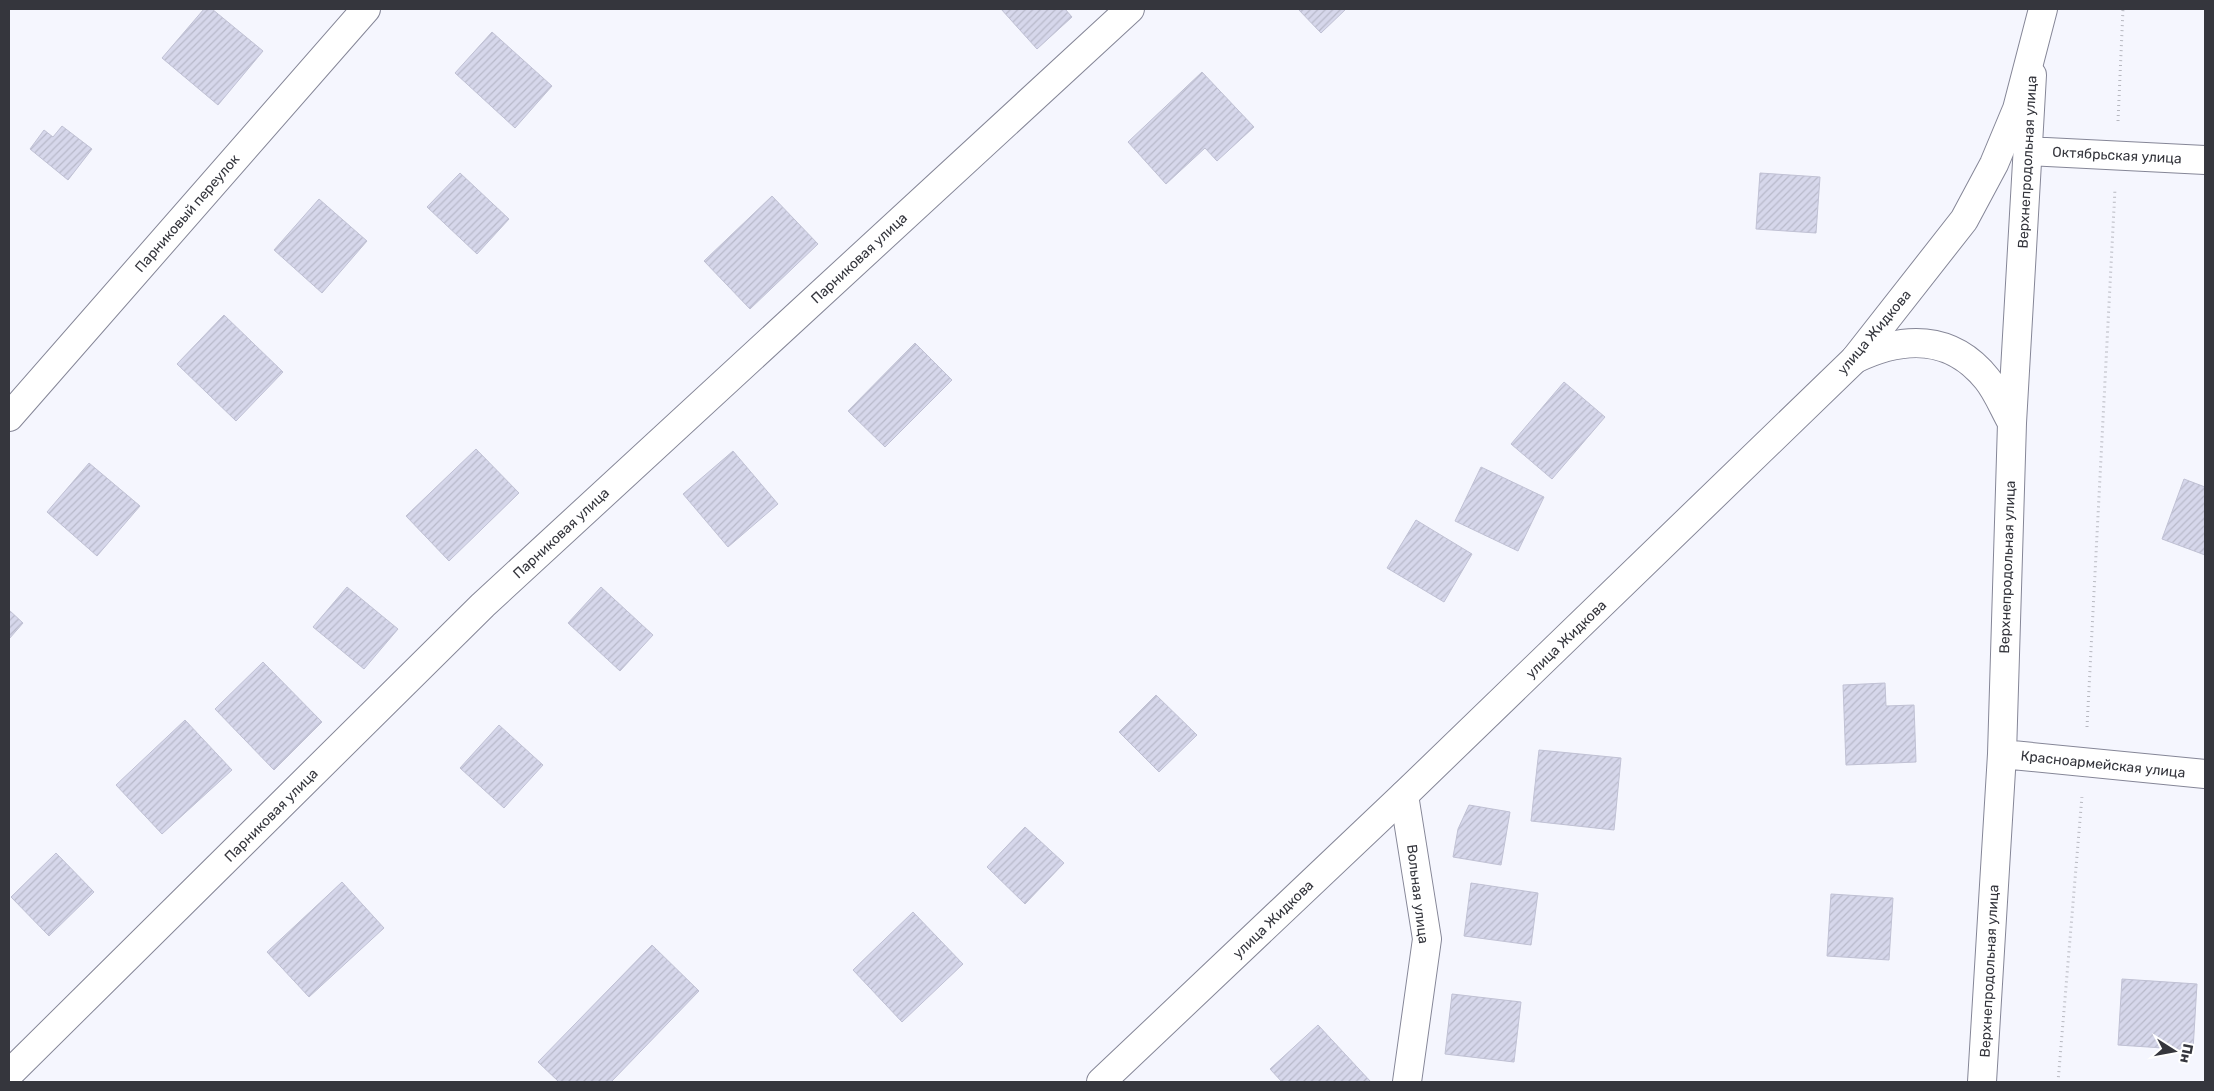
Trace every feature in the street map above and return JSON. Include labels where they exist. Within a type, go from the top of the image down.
[{"type":"street","name":"Парниковый переулок","points":[[9,417],[366,9]]},
{"type":"street","name":"Парниковая улица","points":[[9,1074],[483,605],[1130,9]]},
{"type":"street","name":"Верхнепродольная улица","points":[[1994,164],[2017,108],[2043,9]]},
{"type":"street","name":"Верхнепродольная улица","points":[[1982,1082],[2002,754],[2012,423],[2029,151],[2033,52]]},
{"type":"street","name":"Октябрьская улица","points":[[2029,151],[2205,160]]},
{"type":"street","name":"улица Жидкова","points":[[1101,1082],[1404,795],[1855,359],[1964,220],[1994,164]]},
{"type":"street","points":[[1855,359],[1874,350],[1895,344],[1930,343],[1960,354],[1988,379],[2012,423]]},
{"type":"street","name":"Красноармейская улица","points":[[2002,754],[2205,774]]},
{"type":"street","name":"Вольная улица","points":[[1404,795],[1427,939],[1407,1082]]},
{"type":"path","points":[[2058,1082],[2085,762],[2123,9]]},
{"type":"building","points":[[204,9],[212,9],[263,51],[218,105],[162,58]]},
{"type":"building","points":[[1001,9],[1065,9],[1072,17],[1037,49]]},
{"type":"building","points":[[1298,9],[1346,9],[1321,33]]},
{"type":"building","points":[[492,32],[552,86],[515,128],[455,73]]},
{"type":"building","points":[[1202,72],[1254,127],[1217,161],[1205,148],[1166,184],[1128,142]]},
{"type":"building","points":[[62,126],[92,149],[68,180],[30,149],[44,130],[53,137]]},
{"type":"building","points":[[460,173],[509,219],[477,254],[427,207]]},
{"type":"building","points":[[1760,173],[1820,177],[1816,233],[1756,229]]},
{"type":"building","points":[[772,196],[818,244],[750,309],[704,261]]},
{"type":"building","points":[[319,199],[367,241],[322,293],[274,250]]},
{"type":"building","points":[[224,315],[283,372],[236,421],[177,364]]},
{"type":"building","points":[[915,343],[952,380],[885,447],[848,411]]},
{"type":"building","points":[[1564,382],[1605,417],[1552,479],[1511,444]]},
{"type":"building","points":[[476,449],[519,493],[449,561],[406,516]]},
{"type":"building","points":[[733,451],[778,504],[728,547],[683,494]]},
{"type":"building","points":[[89,463],[140,506],[97,556],[47,512]]},
{"type":"building","points":[[1481,467],[1544,497],[1518,551],[1455,521]]},
{"type":"building","points":[[2184,479],[2205,487],[2205,555],[2162,539]]},
{"type":"building","points":[[1416,520],[1472,554],[1444,602],[1387,568]]},
{"type":"building","points":[[347,587],[398,629],[364,669],[313,627]]},
{"type":"building","points":[[601,587],[653,635],[620,671],[568,623]]},
{"type":"building","points":[[9,610],[23,623],[9,639]]},
{"type":"building","points":[[263,662],[322,722],[274,770],[215,709]]},
{"type":"building","points":[[1885,683],[1886,706],[1914,705],[1916,762],[1846,765],[1843,685]]},
{"type":"building","points":[[1156,695],[1197,735],[1159,772],[1119,732]]},
{"type":"building","points":[[185,720],[232,770],[162,834],[116,785]]},
{"type":"building","points":[[499,725],[543,765],[504,808],[460,768]]},
{"type":"building","points":[[1539,750],[1621,758],[1614,830],[1531,821]]},
{"type":"building","points":[[1469,805],[1510,812],[1501,865],[1453,857],[1458,829]]},
{"type":"building","points":[[1025,827],[1064,863],[1025,904],[987,867]]},
{"type":"building","points":[[56,853],[94,892],[49,936],[11,897]]},
{"type":"building","points":[[342,882],[384,928],[309,997],[267,952]]},
{"type":"building","points":[[1471,883],[1538,893],[1531,945],[1464,936]]},
{"type":"building","points":[[1831,894],[1893,898],[1889,960],[1827,956]]},
{"type":"building","points":[[913,912],[963,964],[902,1022],[853,970]]},
{"type":"building","points":[[652,945],[699,991],[611,1082],[559,1082],[538,1062]]},
{"type":"building","points":[[2122,979],[2197,984],[2193,1050],[2118,1045]]},
{"type":"building","points":[[1452,994],[1521,1002],[1514,1062],[1445,1054]]},
{"type":"building","points":[[1318,1025],[1371,1082],[1282,1082],[1270,1069]]}]
